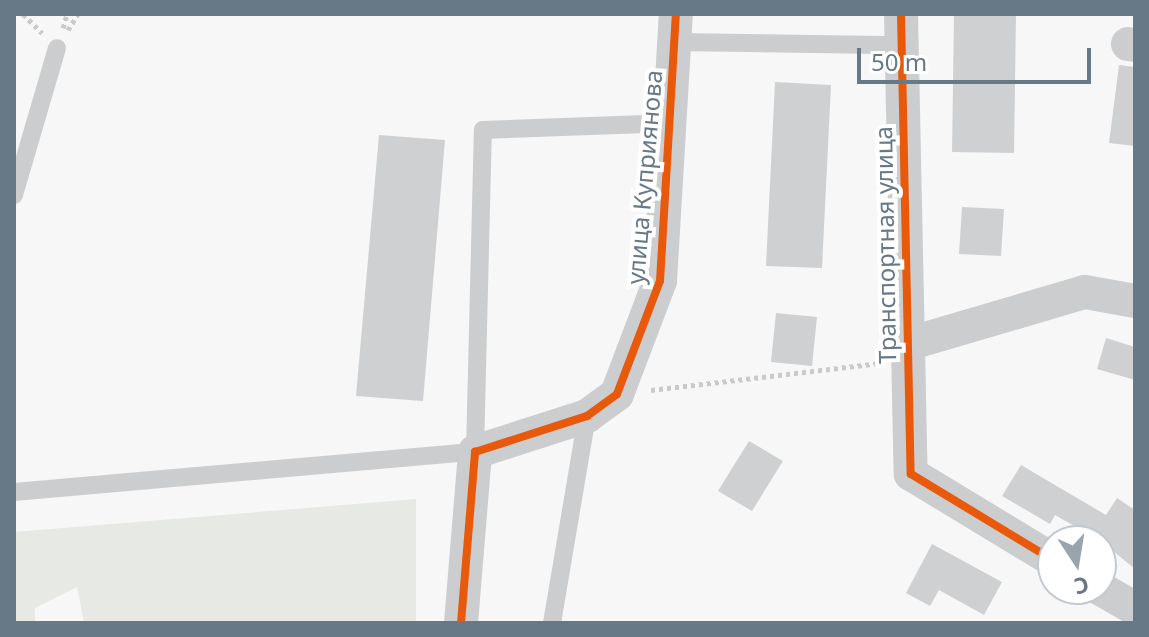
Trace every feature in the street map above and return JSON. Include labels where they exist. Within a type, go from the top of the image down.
[{"type":"street","name":"улица Куприянова","points":[[617,394],[660,281],[673,123],[675,28]]},
{"type":"street","name":"Транспортная улица","points":[[900,30],[911,474],[1037,550]]},
{"type":"street","points":[[908,352],[1085,292],[1135,301]]},
{"type":"street","points":[[461,623],[475,452],[587,416],[617,394]]},
{"type":"street","points":[[1117,598],[1135,609]]},
{"type":"lane","points":[[675,28],[900,30]]},
{"type":"lane","points":[[14,195],[57,48]]},
{"type":"lane","points":[[14,492],[475,452],[483,130],[673,123]]},
{"type":"lane","points":[[552,623],[587,416]]},
{"type":"path","points":[[617,394],[908,352]]},
{"type":"shaded area","points":[[416,499],[416,623],[84,623],[77,587],[35,608],[35,623],[14,623],[14,532]]},
{"type":"building","points":[[954,14],[1016,14],[1014,153],[952,152]]},
{"type":"building","points":[[1119,65],[1135,67],[1135,146],[1109,143]]},
{"type":"building","points":[[775,82],[831,85],[822,268],[766,266]]},
{"type":"building","points":[[379,135],[445,140],[423,401],[356,396]]},
{"type":"building","points":[[962,207],[1004,209],[1001,256],[959,254]]},
{"type":"building","points":[[776,313],[817,317],[812,366],[771,362]]},
{"type":"building","points":[[1106,338],[1135,347],[1135,380],[1097,369]]},
{"type":"building","points":[[749,441],[783,461],[752,511],[718,491]]},
{"type":"building","points":[[1021,465],[1106,515],[1117,498],[1135,510],[1135,569],[1117,554],[1117,525],[1073,525],[1055,515],[1050,524],[1002,496]]},
{"type":"building","points":[[932,544],[1002,582],[984,615],[939,590],[930,606],[906,593]]},
{"type":"cycle path","points":[[461,623],[475,452],[587,416],[617,394],[660,281],[676,14]]},
{"type":"cycle path","points":[[901,14],[911,474],[1037,550]]}]
